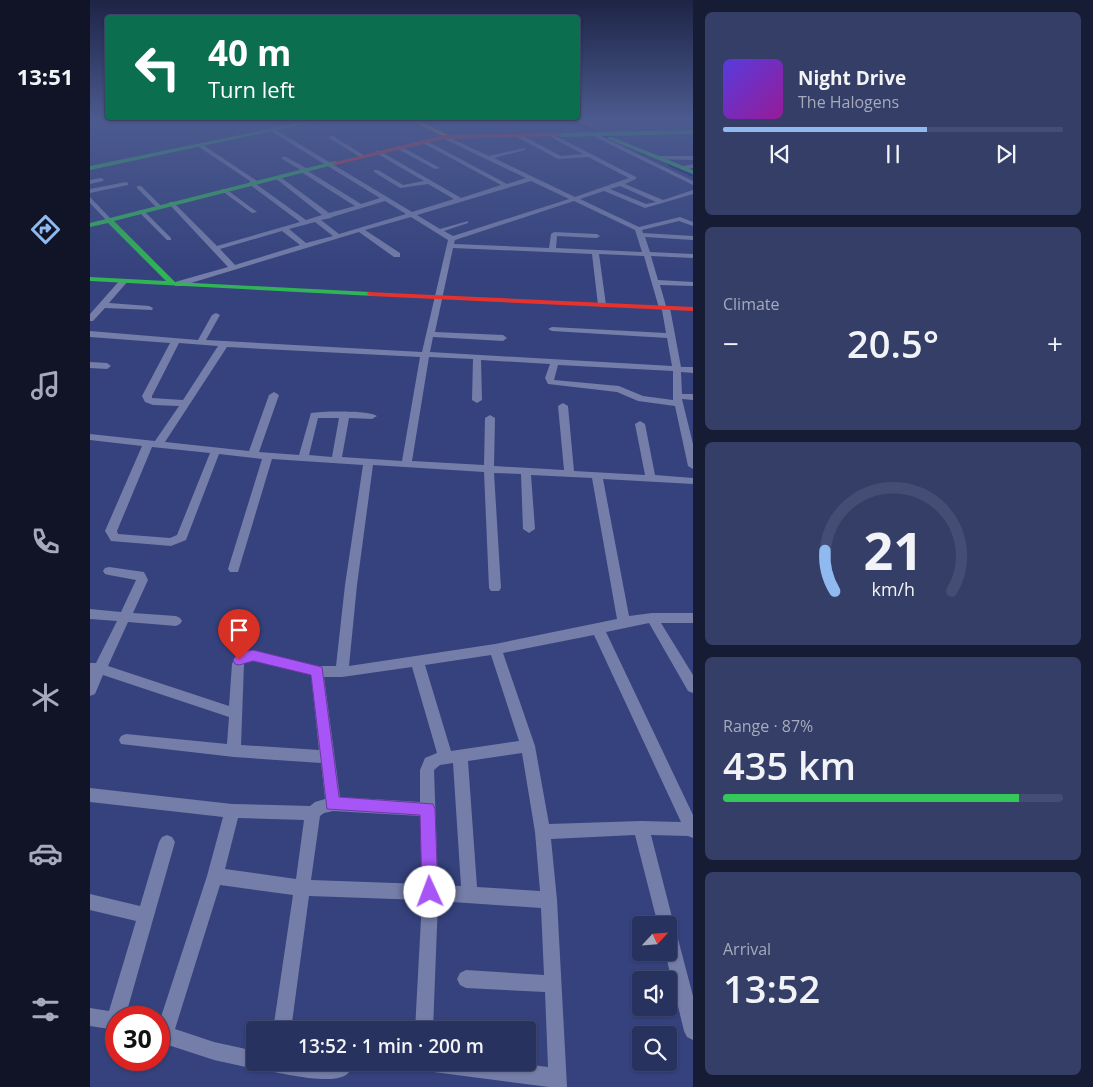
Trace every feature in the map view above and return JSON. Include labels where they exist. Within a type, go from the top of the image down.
[{"type":"street","points":[[233,169],[306,223]]},
{"type":"street","points":[[90,225],[158,206],[310,169]]},
{"type":"street","points":[[335,169],[439,231],[451,243],[693,256]]},
{"type":"street","points":[[407,169],[460,200]]},
{"type":"street","points":[[475,169],[507,186]]},
{"type":"street","points":[[512,169],[578,199],[640,232],[693,238]]},
{"type":"street","points":[[451,243],[634,178],[616,169]]},
{"type":"street","points":[[666,169],[693,183]]},
{"type":"street","points":[[305,170],[361,207]]},
{"type":"street","points":[[376,171],[402,187],[430,182]]},
{"type":"street","points":[[277,177],[329,217]]},
{"type":"street","points":[[175,284],[532,178]]},
{"type":"street","points":[[90,182],[101,180]]},
{"type":"street","points":[[90,191],[126,184]]},
{"type":"street","points":[[620,184],[664,202]]},
{"type":"street","points":[[139,187],[158,206]]},
{"type":"street","points":[[604,189],[645,206],[693,192]]},
{"type":"street","points":[[224,190],[254,212]]},
{"type":"street","points":[[90,199],[175,284]]},
{"type":"street","points":[[214,248],[284,230],[386,199]]},
{"type":"street","points":[[171,203],[233,267]]},
{"type":"street","points":[[140,211],[170,239]]},
{"type":"street","points":[[640,232],[677,219],[693,224]]},
{"type":"street","points":[[318,220],[338,236]]},
{"type":"street","points":[[439,231],[466,222]]},
{"type":"street","points":[[552,249],[554,223]]},
{"type":"street","points":[[284,230],[305,246]]},
{"type":"street","points":[[360,230],[397,255]]},
{"type":"street","points":[[640,232],[645,254],[664,308],[677,369],[678,400],[693,466]]},
{"type":"street","points":[[554,234],[596,233],[602,305]]},
{"type":"street","points":[[407,463],[425,354],[451,243]]},
{"type":"street","points":[[90,279],[693,309]]},
{"type":"street","points":[[90,319],[124,281]]},
{"type":"street","points":[[654,282],[693,284]]},
{"type":"street","points":[[102,305],[149,308]]},
{"type":"street","points":[[201,342],[216,315]]},
{"type":"street","points":[[552,329],[669,336]]},
{"type":"street","points":[[90,334],[224,344],[693,370]]},
{"type":"street","points":[[430,334],[503,338]]},
{"type":"street","points":[[176,340],[147,396],[148,400],[153,402],[186,403]]},
{"type":"street","points":[[216,450],[182,538],[171,542],[115,538],[111,531],[154,443],[186,403],[224,344]]},
{"type":"street","points":[[477,357],[477,400]]},
{"type":"street","points":[[555,362],[549,378],[551,382],[619,389],[641,399],[678,400],[693,397]]},
{"type":"street","points":[[90,365],[106,366]]},
{"type":"street","points":[[253,454],[274,395]]},
{"type":"street","points":[[563,406],[570,474]]},
{"type":"street","points":[[303,458],[314,414],[372,416]]},
{"type":"street","points":[[336,460],[345,414]]},
{"type":"street","points":[[490,418],[489,470],[495,588]]},
{"type":"street","points":[[640,424],[651,479]]},
{"type":"street","points":[[90,437],[268,456],[407,463],[489,470],[693,482]]},
{"type":"street","points":[[234,569],[268,456]]},
{"type":"street","points":[[342,672],[352,575],[368,462]]},
{"type":"street","points":[[526,472],[528,529]]},
{"type":"street","points":[[597,476],[624,622]]},
{"type":"street","points":[[90,690],[95,669],[124,616],[142,577],[109,571]]},
{"type":"street","points":[[90,614],[176,621]]},
{"type":"street","points":[[652,618],[693,687]]},
{"type":"street","points":[[234,751],[238,664],[242,657],[253,655],[318,671],[342,672],[495,649],[598,630],[624,622],[652,618],[693,618]]},
{"type":"street","points":[[542,832],[642,828],[693,830],[598,630]]},
{"type":"street","points":[[485,1071],[558,1082],[549,900],[542,832],[528,746],[495,649]]},
{"type":"street","points":[[417,661],[453,757],[470,894]]},
{"type":"street","points":[[95,669],[236,714]]},
{"type":"street","points":[[318,671],[333,804]]},
{"type":"street","points":[[126,740],[234,751],[328,757]]},
{"type":"street","points":[[424,1021],[430,892],[427,770],[430,763],[453,757],[528,746]]},
{"type":"street","points":[[90,795],[232,811],[313,813],[320,807],[333,804],[427,809]]},
{"type":"street","points":[[170,1010],[215,876],[232,811]]},
{"type":"street","points":[[283,1021],[304,888],[313,813]]},
{"type":"street","points":[[642,828],[664,916]]},
{"type":"street","points":[[120,1006],[167,842]]},
{"type":"street","points":[[215,876],[304,888],[430,892],[549,900]]},
{"type":"street","points":[[90,902],[146,915]]},
{"type":"street","points":[[676,961],[693,1031]]},
{"type":"street","points":[[466,979],[552,984]]},
{"type":"street","points":[[90,1018],[105,1020]]},
{"type":"street","points":[[170,1037],[214,1052],[246,1058]]},
{"type":"waterway","points":[[677,169],[693,176]]},
{"type":"traffic: fast","points":[[90,225],[312,169]]},
{"type":"traffic: fast","points":[[685,169],[693,172]]},
{"type":"traffic: fast","points":[[109,220],[173,284],[371,294]]},
{"type":"traffic: fast","points":[[90,279],[173,284]]},
{"type":"traffic: jam","points":[[371,294],[693,309]]},
{"type":"route","points":[[239,660],[247,655],[253,655],[318,671],[333,804],[427,809],[430,892]]}]
